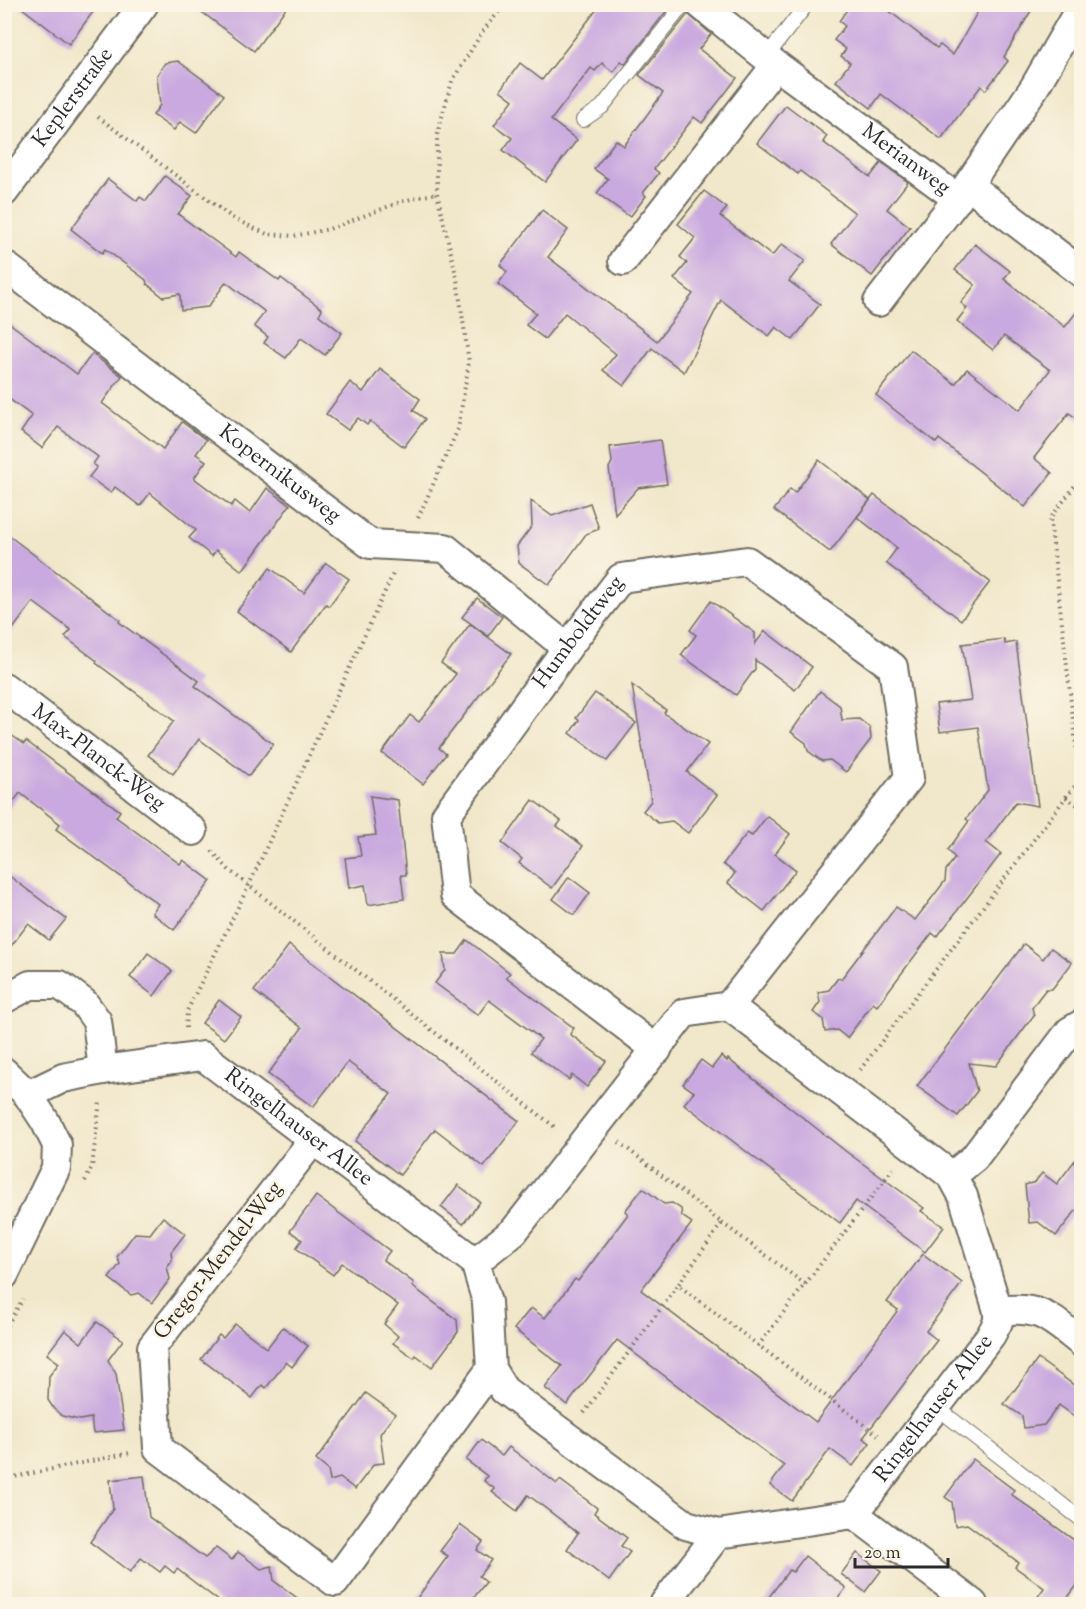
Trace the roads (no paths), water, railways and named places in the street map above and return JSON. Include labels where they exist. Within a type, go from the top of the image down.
[{"type":"street","name":"Keplerstraße","points":[[4,192],[144,4]]},
{"type":"street","name":"Merianweg","points":[[700,4],[771,61],[1082,273]]},
{"type":"street","points":[[963,192],[1034,88],[1082,5]]},
{"type":"street","points":[[623,261],[771,61]]},
{"type":"street","name":"Merianweg","points":[[878,302],[963,192]]},
{"type":"street","name":"Kopernikusweg","points":[[4,265],[370,544],[445,548],[567,648]]},
{"type":"street","name":"Humboldtweg","points":[[657,1050],[455,895],[446,815],[567,648],[621,578],[747,561],[893,667],[909,778],[729,1006]]},
{"type":"street","name":"Max-Planck-Weg","points":[[4,687],[193,831]]},
{"type":"street","points":[[4,999],[30,985],[60,986],[84,1003],[96,1021],[103,1070]]},
{"type":"street","points":[[729,1006],[684,1013],[514,1231],[475,1262],[487,1302],[491,1369],[504,1390],[686,1525],[718,1534],[854,1514],[973,1605]]},
{"type":"street","name":"Ringelhauser Allee","points":[[729,1006],[952,1176],[963,1196],[999,1311],[998,1322],[991,1335],[854,1514]]},
{"type":"street","points":[[952,1176],[974,1158],[1070,1031],[1082,1024]]},
{"type":"street","name":"Ringelhauser Allee","points":[[28,1095],[63,1078],[203,1056],[475,1262]]},
{"type":"street","points":[[4,1072],[28,1095],[57,1145],[56,1168],[4,1275]]},
{"type":"street","name":"Gregor-Mendel-Weg","points":[[314,1139],[152,1347],[158,1448],[335,1582],[491,1369]]},
{"type":"street","points":[[999,1311],[1017,1308],[1035,1310],[1082,1343]]},
{"type":"street","points":[[664,1605],[718,1534]]},
{"type":"lane","points":[[583,120],[602,107],[684,4]]},
{"type":"lane","points":[[771,61],[807,4]]},
{"type":"lane","points":[[936,1407],[1082,1520]]}]
